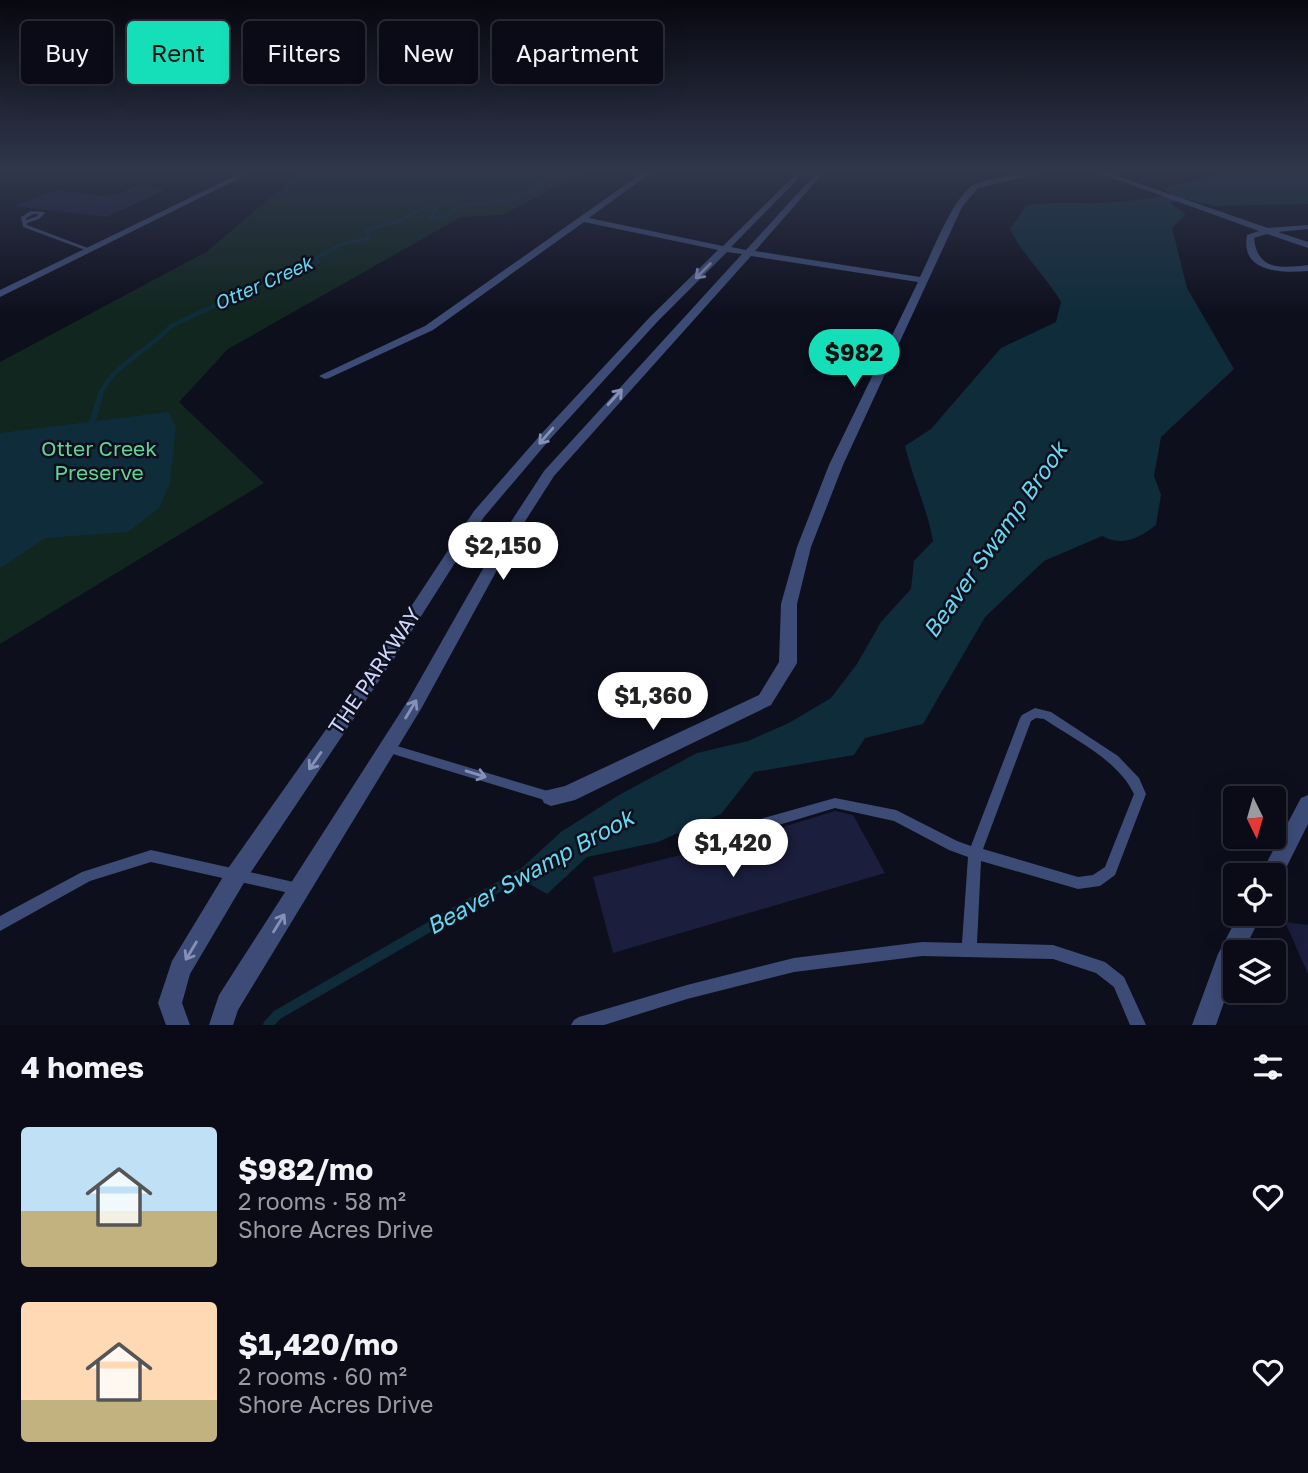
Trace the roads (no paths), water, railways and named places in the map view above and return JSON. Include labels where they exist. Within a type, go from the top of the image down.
[{"type":"street","points":[[0,294],[154,219]]},
{"type":"street","points":[[325,376],[429,328],[583,219],[725,249],[924,280]]},
{"type":"street","name":"THE PARKWAY","points":[[172,1023],[170,1003],[180,969],[237,874],[393,647],[479,514],[609,367],[725,249],[760,219]]},
{"type":"street","name":"THE PARKWAY","points":[[221,1025],[228,1004],[387,748],[508,537],[549,474],[748,253],[775,219]]},
{"type":"street","points":[[551,797],[568,794],[765,700],[788,663],[789,604],[804,547],[836,465],[952,219]]},
{"type":"street","points":[[1232,219],[1308,245]]},
{"type":"street","points":[[1308,227],[1268,231],[1250,237],[1249,247],[1254,259],[1275,270],[1308,268]]},
{"type":"street","points":[[1277,863],[1308,804]]},
{"type":"street","points":[[1204,1025],[1226,962],[1245,926]]},
{"type":"lane","points":[[24,222],[34,231],[90,250]]},
{"type":"lane","points":[[693,839],[739,831],[835,803],[896,816],[954,846],[975,853],[1078,883],[1095,881],[1110,871],[1140,794],[1136,782],[1125,769],[1047,715],[1035,713],[1026,718],[975,853],[970,950]]},
{"type":"lane","points":[[387,748],[551,797]]},
{"type":"lane","points":[[0,925],[87,876],[151,856],[300,890]]},
{"type":"lane","points":[[579,1025],[687,992],[794,965],[922,948],[1053,952],[1100,967],[1119,982],[1138,1025]]},
{"type":"water","points":[[1017,219],[1181,219],[1172,228],[1187,288],[1234,369],[1161,437],[1154,476],[1161,495],[1156,525],[1130,540],[1117,541],[1102,536],[1044,561],[985,617],[923,724],[865,738],[854,755],[754,772],[721,814],[658,842],[587,857],[547,894],[514,875],[561,832],[619,795],[697,753],[748,741],[789,723],[831,698],[857,664],[881,622],[911,589],[914,561],[933,541],[905,446],[931,429],[1001,348],[1056,322],[1061,302],[1010,229]]},
{"type":"water","points":[[168,412],[176,427],[170,484],[159,508],[128,532],[46,538],[0,568],[0,433]]},
{"type":"waterway","name":"Otter Creek","points":[[288,269],[315,264],[319,262],[316,258],[342,244],[370,238],[366,231],[404,219]]},
{"type":"waterway","name":"Otter Creek","points":[[101,394],[105,385],[121,367],[171,326],[296,268]]},
{"type":"waterway","name":"Otter Creek","points":[[88,426],[93,421],[101,393]]},
{"type":"waterway","name":"Beaver Swamp Brook","points":[[268,1025],[277,1015],[521,874]]},
{"type":"park label","name":"Otter Creek Preserve","points":[[99,461]]}]
